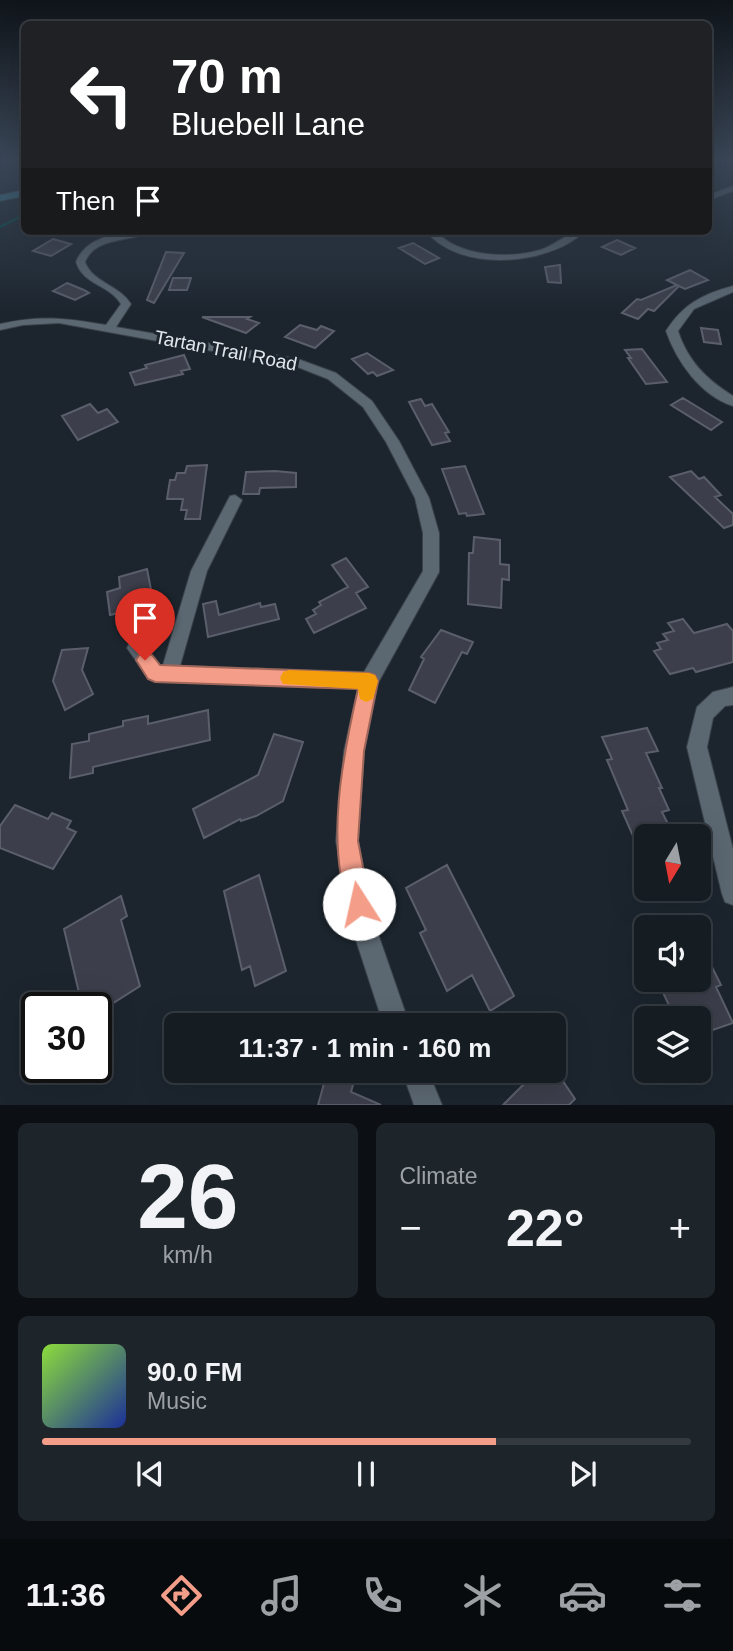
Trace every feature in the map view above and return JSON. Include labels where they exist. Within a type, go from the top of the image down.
[{"type":"street","points":[[110,328],[127,304],[121,293],[85,273],[81,264],[84,254],[108,239],[128,235]]},
{"type":"street","points":[[433,235],[447,247],[503,256],[544,251],[573,235]]},
{"type":"street","points":[[733,289],[690,304],[680,315],[672,331],[679,352],[701,381],[733,402]]},
{"type":"street","name":"Tartan Trail Road","points":[[0,327],[23,322],[59,320],[298,363],[332,376],[368,404],[392,441],[422,498],[430,533],[431,572],[369,681],[354,751],[347,841],[363,925],[393,1013]]},
{"type":"street","points":[[169,674],[199,571],[235,500]]},
{"type":"street","points":[[136,648],[155,673],[369,681]]},
{"type":"street","points":[[733,696],[720,698],[704,713],[697,747],[733,894]]},
{"type":"street","points":[[420,1083],[428,1105]]},
{"type":"building","points":[[53,239],[71,244],[51,256],[33,251]]},
{"type":"building","points":[[617,240],[635,248],[621,255],[602,247]]},
{"type":"building","points":[[413,243],[439,258],[425,264],[399,248]]},
{"type":"building","points":[[166,252],[184,253],[154,303],[147,300]]},
{"type":"building","points":[[560,265],[561,283],[548,282],[545,267]]},
{"type":"building","points":[[690,270],[708,280],[685,289],[679,286],[654,311],[648,309],[638,319],[622,313],[637,299],[641,300],[677,285],[667,280]]},
{"type":"building","points":[[173,278],[191,278],[187,290],[169,290]]},
{"type":"building","points":[[67,283],[89,293],[75,300],[53,291]]},
{"type":"building","points":[[202,317],[250,317],[247,319],[259,323],[246,333]]},
{"type":"building","points":[[300,325],[317,330],[321,326],[334,331],[315,348],[285,337]]},
{"type":"building","points":[[701,328],[718,330],[721,344],[704,342]]},
{"type":"building","points":[[642,349],[667,382],[646,384],[625,350]]},
{"type":"building","points":[[367,353],[393,370],[377,376],[373,372],[368,374],[352,359]]},
{"type":"building","points":[[184,355],[190,369],[181,371],[183,374],[135,385],[130,373],[147,368],[145,365]]},
{"type":"building","points":[[683,398],[722,422],[711,430],[671,405]]},
{"type":"building","points":[[421,399],[425,406],[432,404],[449,432],[445,433],[450,441],[432,445],[409,402]]},
{"type":"building","points":[[90,404],[98,413],[107,409],[118,422],[78,440],[62,416]]},
{"type":"building","points":[[207,465],[200,519],[185,519],[187,510],[181,510],[183,499],[167,499],[170,480],[175,480],[177,473],[185,473],[187,466]]},
{"type":"building","points":[[465,466],[484,514],[459,514],[442,469]]},
{"type":"building","points":[[691,471],[699,479],[704,477],[721,495],[715,497],[733,514],[733,525],[724,528],[670,477]]},
{"type":"building","points":[[246,472],[296,473],[296,487],[260,488],[259,494],[243,494]]},
{"type":"building","points":[[474,537],[500,540],[500,564],[509,565],[509,580],[502,579],[501,608],[468,604],[469,553],[473,553]]},
{"type":"building","points":[[346,558],[368,587],[356,593],[366,608],[314,633],[306,619],[316,614],[313,610],[321,605],[319,602],[348,587],[332,565]]},
{"type":"building","points":[[147,569],[154,605],[110,615],[107,592],[120,588],[119,577]]},
{"type":"building","points":[[216,601],[219,615],[260,603],[261,607],[275,604],[279,619],[208,637],[203,604]]},
{"type":"building","points":[[683,619],[694,633],[727,624],[733,631],[733,662],[696,672],[693,668],[670,674],[654,651],[661,649],[657,643],[668,640],[663,634],[674,631],[668,623]]},
{"type":"building","points":[[441,630],[473,642],[467,654],[462,652],[435,703],[409,690],[424,659],[421,657]]},
{"type":"building","points":[[88,648],[82,670],[93,694],[65,710],[53,681],[62,650]]},
{"type":"building","points":[[208,710],[210,740],[93,767],[93,773],[70,778],[72,744],[89,741],[89,734],[123,726],[123,721],[148,716],[148,724]]},
{"type":"building","points":[[647,728],[658,751],[646,753],[669,810],[662,812],[668,824],[634,824],[633,836],[622,811],[628,810],[607,760],[612,759],[602,737]]},
{"type":"building","points":[[274,734],[303,742],[283,801],[256,816],[241,821],[240,819],[204,838],[193,809],[258,775]]},
{"type":"building","points":[[15,805],[48,819],[52,813],[71,821],[67,828],[76,832],[53,869],[0,848],[0,826]]},
{"type":"building","points":[[447,865],[514,996],[490,1011],[472,975],[447,991],[420,933],[426,930],[406,888]]},
{"type":"building","points":[[259,875],[286,971],[255,986],[250,966],[242,970],[224,891]]},
{"type":"building","points":[[121,896],[127,916],[121,920],[140,986],[112,1004],[112,992],[79,992],[64,929]]},
{"type":"building","points":[[711,965],[721,985],[716,987],[733,1023],[711,1031],[711,1006],[669,1006],[663,992],[711,992]]},
{"type":"building","points":[[324,1083],[354,1083],[351,1092],[381,1105],[318,1105]]},
{"type":"building","points":[[525,1083],[564,1083],[575,1099],[569,1105],[503,1105]]},
{"type":"waterway","points":[[0,227],[21,216]]},
{"type":"slow traffic","points":[[289,678],[369,681],[366,693]]},
{"type":"route","points":[[145,660],[155,673],[369,681],[354,751],[347,841],[359,904]]}]
